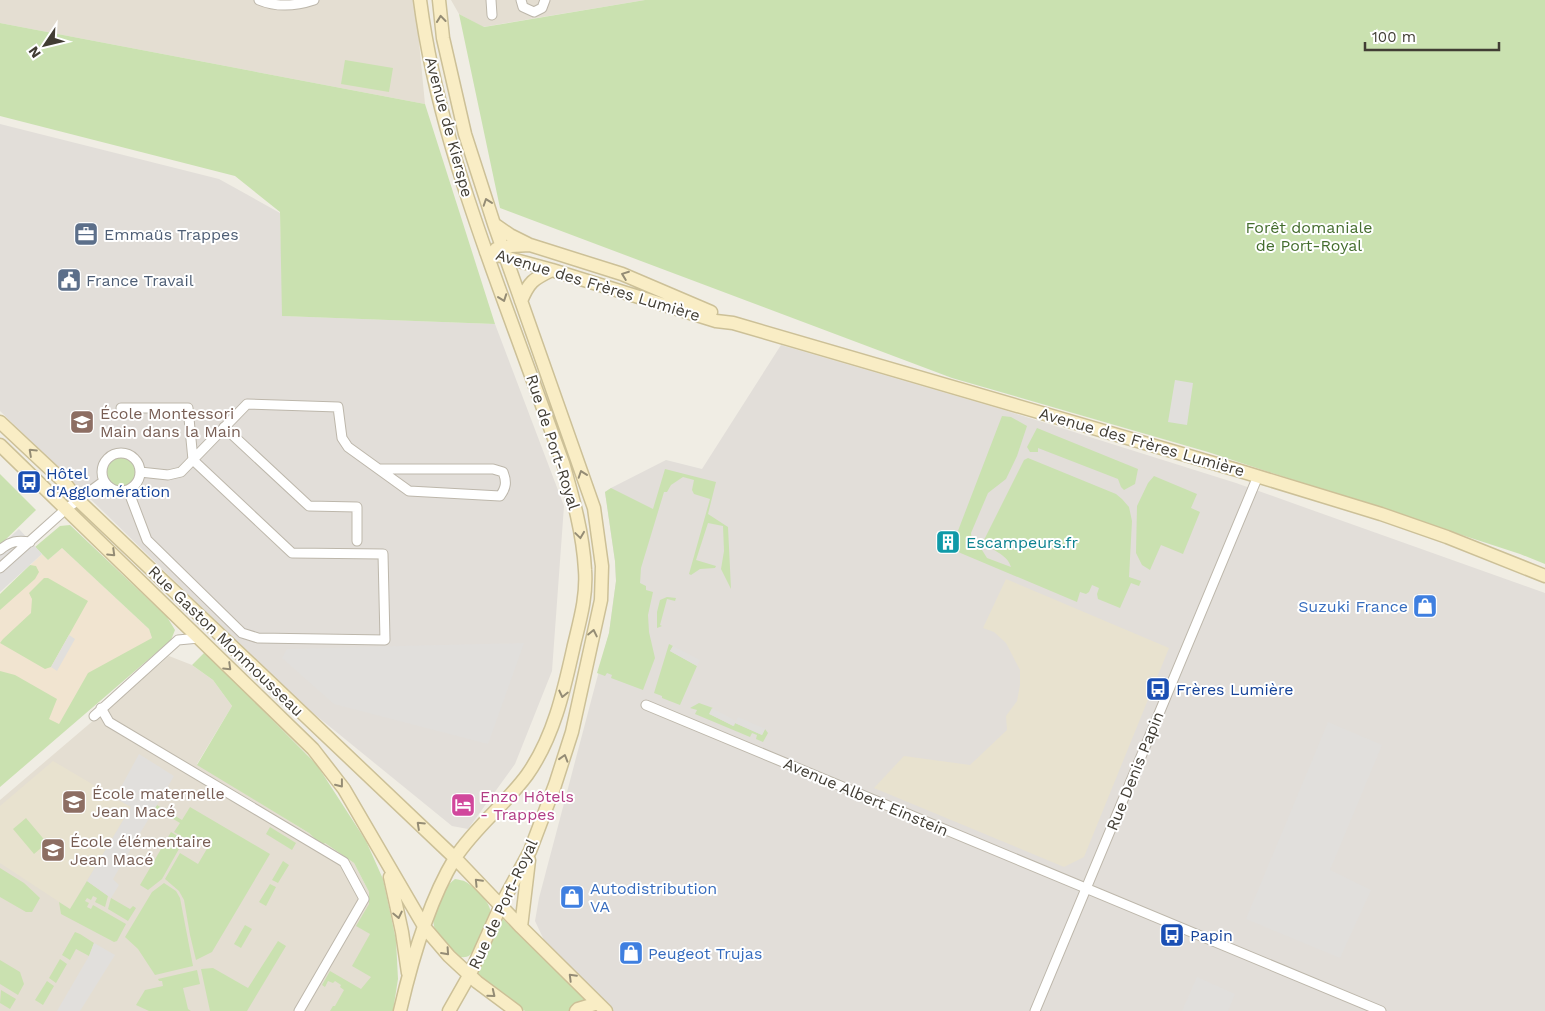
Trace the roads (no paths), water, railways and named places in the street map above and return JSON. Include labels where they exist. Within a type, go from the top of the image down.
[{"type":"main road","name":"Avenue de Kierspe","points":[[420,0],[444,124],[460,178],[486,252]]},
{"type":"main road","name":"Avenue de Kierspe","points":[[439,0],[443,38],[465,134],[504,252]]},
{"type":"main road","points":[[494,224],[530,245]]},
{"type":"main road","name":"Avenue des Frères Lumière","points":[[486,252],[504,252],[530,245],[622,274],[718,315],[733,324]]},
{"type":"main road","name":"Rue de Port-Royal","points":[[400,1011],[408,976],[425,928],[437,896],[455,858],[527,775],[546,742],[560,707],[585,598],[586,571],[577,511],[563,463],[486,252]]},
{"type":"main road","name":"Avenue des Frères Lumière","points":[[504,252],[552,270],[716,320],[1258,476],[1400,521],[1545,576]]},
{"type":"main road","name":"Rue de Port-Royal","points":[[449,1011],[470,974],[501,905],[530,851],[555,785],[572,732],[600,600],[602,566],[594,508],[504,252]]},
{"type":"main road","points":[[521,301],[528,284],[552,270]]},
{"type":"main road","name":"Rue Gaston Monmousseau","points":[[0,422],[64,482],[78,500],[455,858],[602,1007]]},
{"type":"main road","name":"Rue Gaston Monmousseau","points":[[0,445],[312,749],[344,789],[425,928],[449,956],[502,1002],[516,1011]]},
{"type":"main road","points":[[522,927],[530,851]]},
{"type":"main road","points":[[388,867],[402,932],[408,976]]},
{"type":"main road","points":[[576,1011],[578,1009],[602,1007]]},
{"type":"street","points":[[260,0],[270,5],[286,6],[314,0]]},
{"type":"street","points":[[490,0],[492,15]]},
{"type":"street","points":[[520,0],[524,7],[534,12],[542,8],[545,0]]},
{"type":"street","points":[[140,472],[168,475],[181,472],[247,404],[338,407],[342,438],[348,446],[409,491],[500,496],[505,490],[506,479],[503,472],[494,470],[380,469]]},
{"type":"street","points":[[121,408],[188,408],[193,460],[292,553],[383,554],[385,640],[258,638],[242,633],[147,540],[128,490]]},
{"type":"street","points":[[224,427],[309,506],[357,507],[357,541]]},
{"type":"street","points":[[120,453],[132,457],[139,466],[140,472],[137,483],[128,490],[117,491],[107,486],[104,481],[102,468],[109,458],[114,454],[120,453]]},
{"type":"street","name":"Rue Denis Papin","points":[[1035,1011],[1258,476]]},
{"type":"street","points":[[0,568],[66,509],[104,481]]},
{"type":"street","points":[[0,550],[13,542],[30,542]]},
{"type":"street","points":[[178,640],[181,620]]},
{"type":"street","points":[[94,716],[178,640],[199,638]]},
{"type":"street","name":"Avenue Albert Einstein","points":[[646,706],[1380,1011]]},
{"type":"street","points":[[102,708],[109,722],[344,862],[364,899],[300,1011]]},
{"type":"place","name":"Emmaüs Trappes","points":[[86,234]]},
{"type":"place","name":"France Travail","points":[[69,280]]},
{"type":"place","name":"École Montessori Main dans la Main","points":[[82,422]]},
{"type":"place","name":"Hôtel d'Agglomération","points":[[29,482]]},
{"type":"place","name":"Escampeurs.fr","points":[[948,542]]},
{"type":"place","name":"Suzuki France","points":[[1425,606]]},
{"type":"place","name":"Frères Lumière","points":[[1158,689]]},
{"type":"place","name":"École maternelle Jean Macé","points":[[74,802]]},
{"type":"place","name":"Enzo Hôtels - Trappes","points":[[463,805]]},
{"type":"place","name":"École élémentaire Jean Macé","points":[[53,850]]},
{"type":"place","name":"Autodistribution VA","points":[[572,897]]},
{"type":"place","name":"Papin","points":[[1172,935]]},
{"type":"place","name":"Peugeot Trujas","points":[[631,953]]},
{"type":"park label","name":"Forêt domaniale de Port-Royal","points":[[1309,236]]}]
